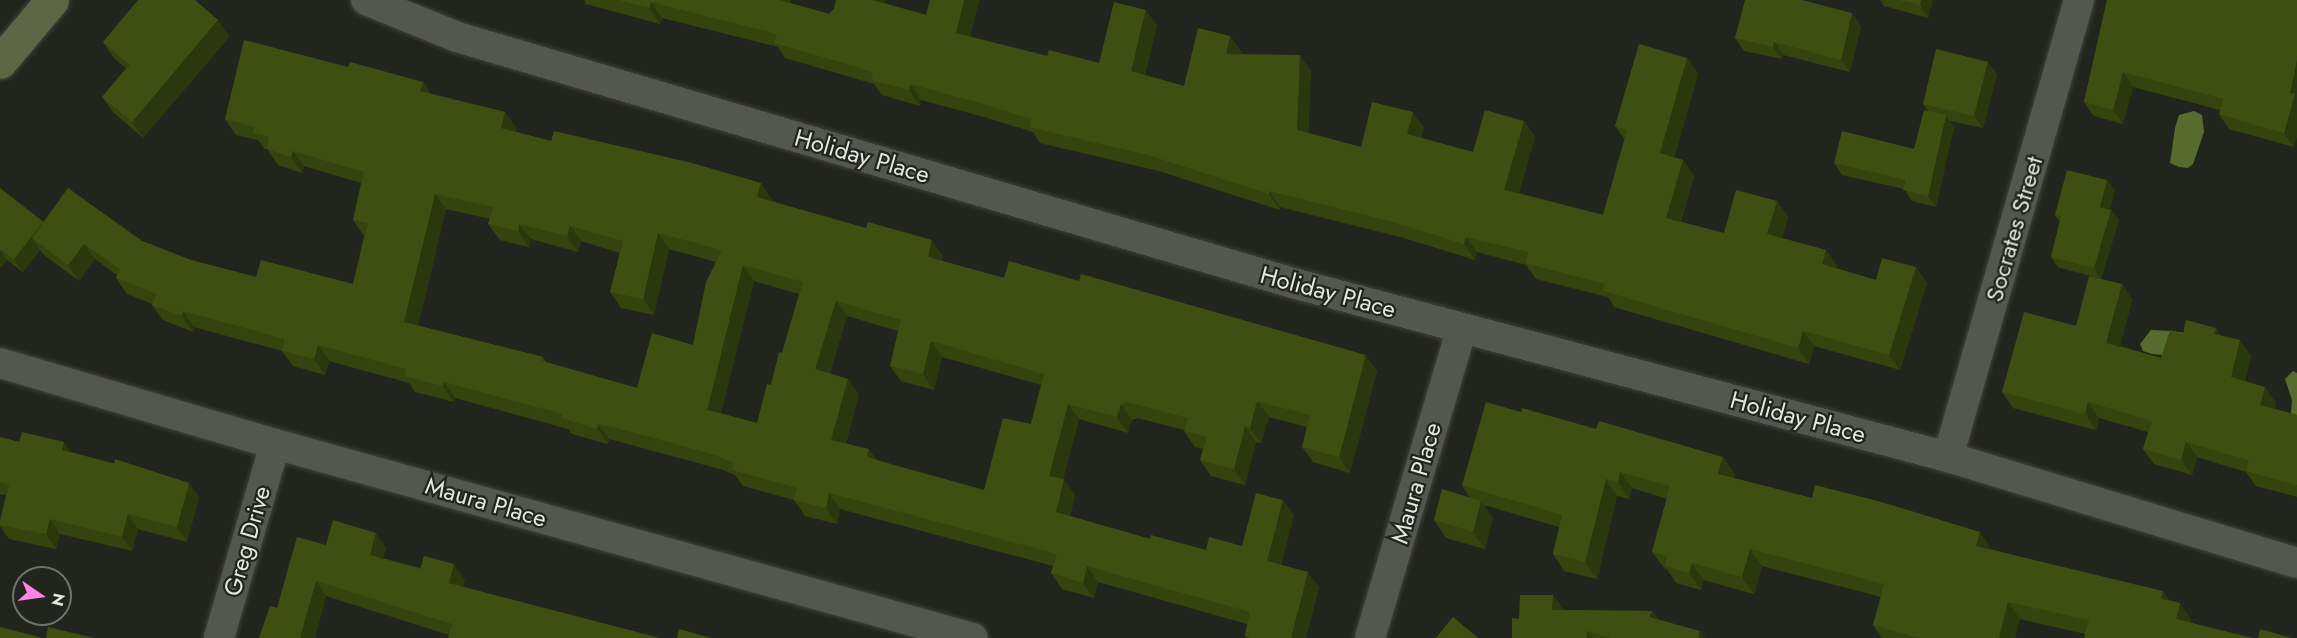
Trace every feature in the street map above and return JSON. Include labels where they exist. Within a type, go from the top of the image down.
[{"type":"main road","points":[[0,62],[52,0]]},
{"type":"street","name":"Holiday Place","points":[[366,0],[457,37],[1282,280],[1948,457],[2297,563]]},
{"type":"street","name":"Socrates Street","points":[[1948,457],[2079,0]]},
{"type":"street","name":"Maura Place","points":[[1370,638],[1462,328]]},
{"type":"street","name":"Maura Place","points":[[0,363],[275,444],[973,638]]},
{"type":"street","name":"Greg Drive","points":[[219,638],[275,444]]},
{"type":"shaded area","points":[[2194,111],[2202,115],[2204,132],[2193,164],[2188,168],[2179,167],[2170,163],[2175,128],[2179,115]]},
{"type":"shaded area","points":[[2151,330],[2197,335],[2163,355],[2152,354],[2143,351],[2140,344]]},
{"type":"shaded area","points":[[2293,371],[2297,373],[2297,420],[2291,413],[2292,400],[2285,379]]},
{"type":"building","points":[[138,0],[195,0],[218,20],[132,122],[102,97],[130,65],[103,42]]},
{"type":"building","points":[[619,0],[780,0],[829,14],[834,9],[836,0],[872,0],[926,15],[930,0],[964,0],[956,33],[1047,56],[1049,50],[1099,63],[1114,2],[1146,10],[1131,71],[1184,86],[1198,28],[1230,36],[1226,54],[1300,55],[1297,130],[1361,147],[1372,102],[1413,112],[1407,134],[1473,152],[1485,110],[1524,121],[1504,190],[1603,215],[1627,130],[1615,126],[1639,44],[1687,58],[1660,153],[1683,160],[1666,218],[1724,233],[1736,190],[1777,201],[1767,234],[1826,250],[1822,264],[1876,280],[1882,258],[1916,267],[1889,355],[1803,331],[1798,348],[1603,291],[1605,284],[1525,263],[1528,252],[1466,237],[1464,244],[1393,222],[1269,191],[1269,194],[1148,155],[1029,127],[1031,119],[973,101],[910,84],[909,90],[871,80],[873,73],[861,68],[774,43],[777,34],[651,2],[649,8]]},
{"type":"building","points":[[1745,0],[1802,0],[1852,13],[1841,60],[1774,42],[1773,47],[1735,38]]},
{"type":"building","points":[[1899,0],[1921,0],[1920,5]]},
{"type":"building","points":[[2107,0],[2297,0],[2297,60],[2290,93],[2295,94],[2284,133],[2219,114],[2224,99],[2123,72],[2113,110],[2084,102]]},
{"type":"building","points":[[244,40],[348,67],[350,62],[423,82],[420,91],[505,112],[501,128],[551,141],[554,131],[692,163],[761,183],[757,197],[866,228],[868,222],[932,240],[928,257],[1004,278],[1009,261],[1079,281],[1081,274],[1366,355],[1339,457],[1302,447],[1310,415],[1257,401],[1250,428],[1245,426],[1234,469],[1200,460],[1207,437],[1184,431],[1188,418],[1127,402],[1121,404],[1117,417],[1068,404],[1049,476],[1064,479],[1056,512],[1150,539],[1151,535],[1206,550],[1209,537],[1242,546],[1256,493],[1283,500],[1267,561],[1308,572],[1291,638],[1245,636],[1250,612],[1087,566],[1083,583],[1051,573],[1057,554],[829,493],[826,508],[794,500],[797,488],[732,470],[734,463],[712,454],[613,427],[598,424],[597,429],[561,418],[562,414],[444,382],[443,386],[404,376],[406,369],[318,345],[314,359],[282,351],[285,339],[183,311],[182,316],[152,305],[157,294],[116,278],[120,269],[84,244],[68,265],[32,238],[68,188],[142,241],[191,260],[256,277],[261,260],[353,284],[368,223],[353,220],[364,172],[293,151],[291,157],[267,149],[269,137],[253,133],[255,127],[225,119]],"holes":[[[435,194],[493,207],[488,224],[518,231],[519,224],[567,236],[570,226],[623,241],[610,292],[643,299],[658,233],[722,250],[706,282],[693,345],[652,333],[637,388],[542,361],[543,357],[404,322]],[[743,265],[803,282],[782,353],[779,352],[771,385],[767,384],[757,423],[707,410]],[[836,301],[901,320],[890,366],[923,374],[931,341],[1044,374],[1031,424],[1003,418],[984,490],[882,462],[867,456],[869,449],[831,440],[848,379],[815,369]]]},
{"type":"building","points":[[1936,49],[1988,62],[1974,116],[1923,104]]},
{"type":"building","points":[[1924,110],[1946,115],[1928,196],[1903,190],[1906,180],[1834,163],[1842,131],[1914,149]]},
{"type":"building","points":[[2067,170],[2107,180],[2100,207],[2111,210],[2094,268],[2051,257],[2061,216],[2055,215]]},
{"type":"building","points":[[0,188],[43,222],[14,259],[0,249]]},
{"type":"building","points":[[2089,276],[2122,284],[2106,343],[2161,358],[2170,330],[2183,334],[2186,320],[2216,328],[2214,334],[2240,340],[2231,377],[2265,387],[2260,405],[2297,415],[2297,485],[2246,471],[2249,460],[2186,442],[2181,460],[2143,449],[2152,421],[2088,402],[2085,414],[2002,392],[2024,312],[2076,326]]},
{"type":"building","points":[[1486,402],[1521,412],[1522,408],[1596,429],[1599,421],[1723,457],[1718,474],[1812,498],[1815,485],[1878,501],[1980,532],[1976,546],[2163,591],[2161,599],[2180,603],[2176,619],[2253,638],[2084,638],[2089,620],[2008,602],[1999,638],[1920,638],[1873,625],[1884,584],[1750,549],[1742,577],[1692,563],[1689,573],[1665,566],[1667,556],[1652,552],[1670,486],[1620,472],[1618,482],[1606,479],[1585,562],[1553,554],[1562,515],[1462,485]]},
{"type":"building","points":[[22,432],[64,442],[62,450],[114,464],[115,459],[189,483],[177,527],[128,514],[122,537],[50,519],[46,534],[0,525],[9,485],[0,482],[0,437],[19,442]]},
{"type":"building","points":[[1442,489],[1481,501],[1473,532],[1434,520]]},
{"type":"building","points":[[333,520],[376,533],[370,555],[420,569],[424,556],[454,564],[449,583],[660,638],[448,638],[452,624],[316,581],[300,638],[259,638],[270,606],[277,608],[297,537],[326,545]]},
{"type":"building","points":[[1520,595],[1553,595],[1552,610],[1652,611],[1649,617],[1700,631],[1698,638],[1612,638],[1587,631],[1587,638],[1512,638],[1512,618],[1519,619]]},
{"type":"building","points":[[1453,617],[1478,638],[1436,638]]},
{"type":"building","points":[[0,627],[43,638],[0,638]]},
{"type":"building","points":[[48,627],[94,638],[46,638]]},
{"type":"building","points":[[679,629],[711,638],[677,638]]},
{"type":"building","points":[[2260,629],[2292,638],[2258,638]]}]
